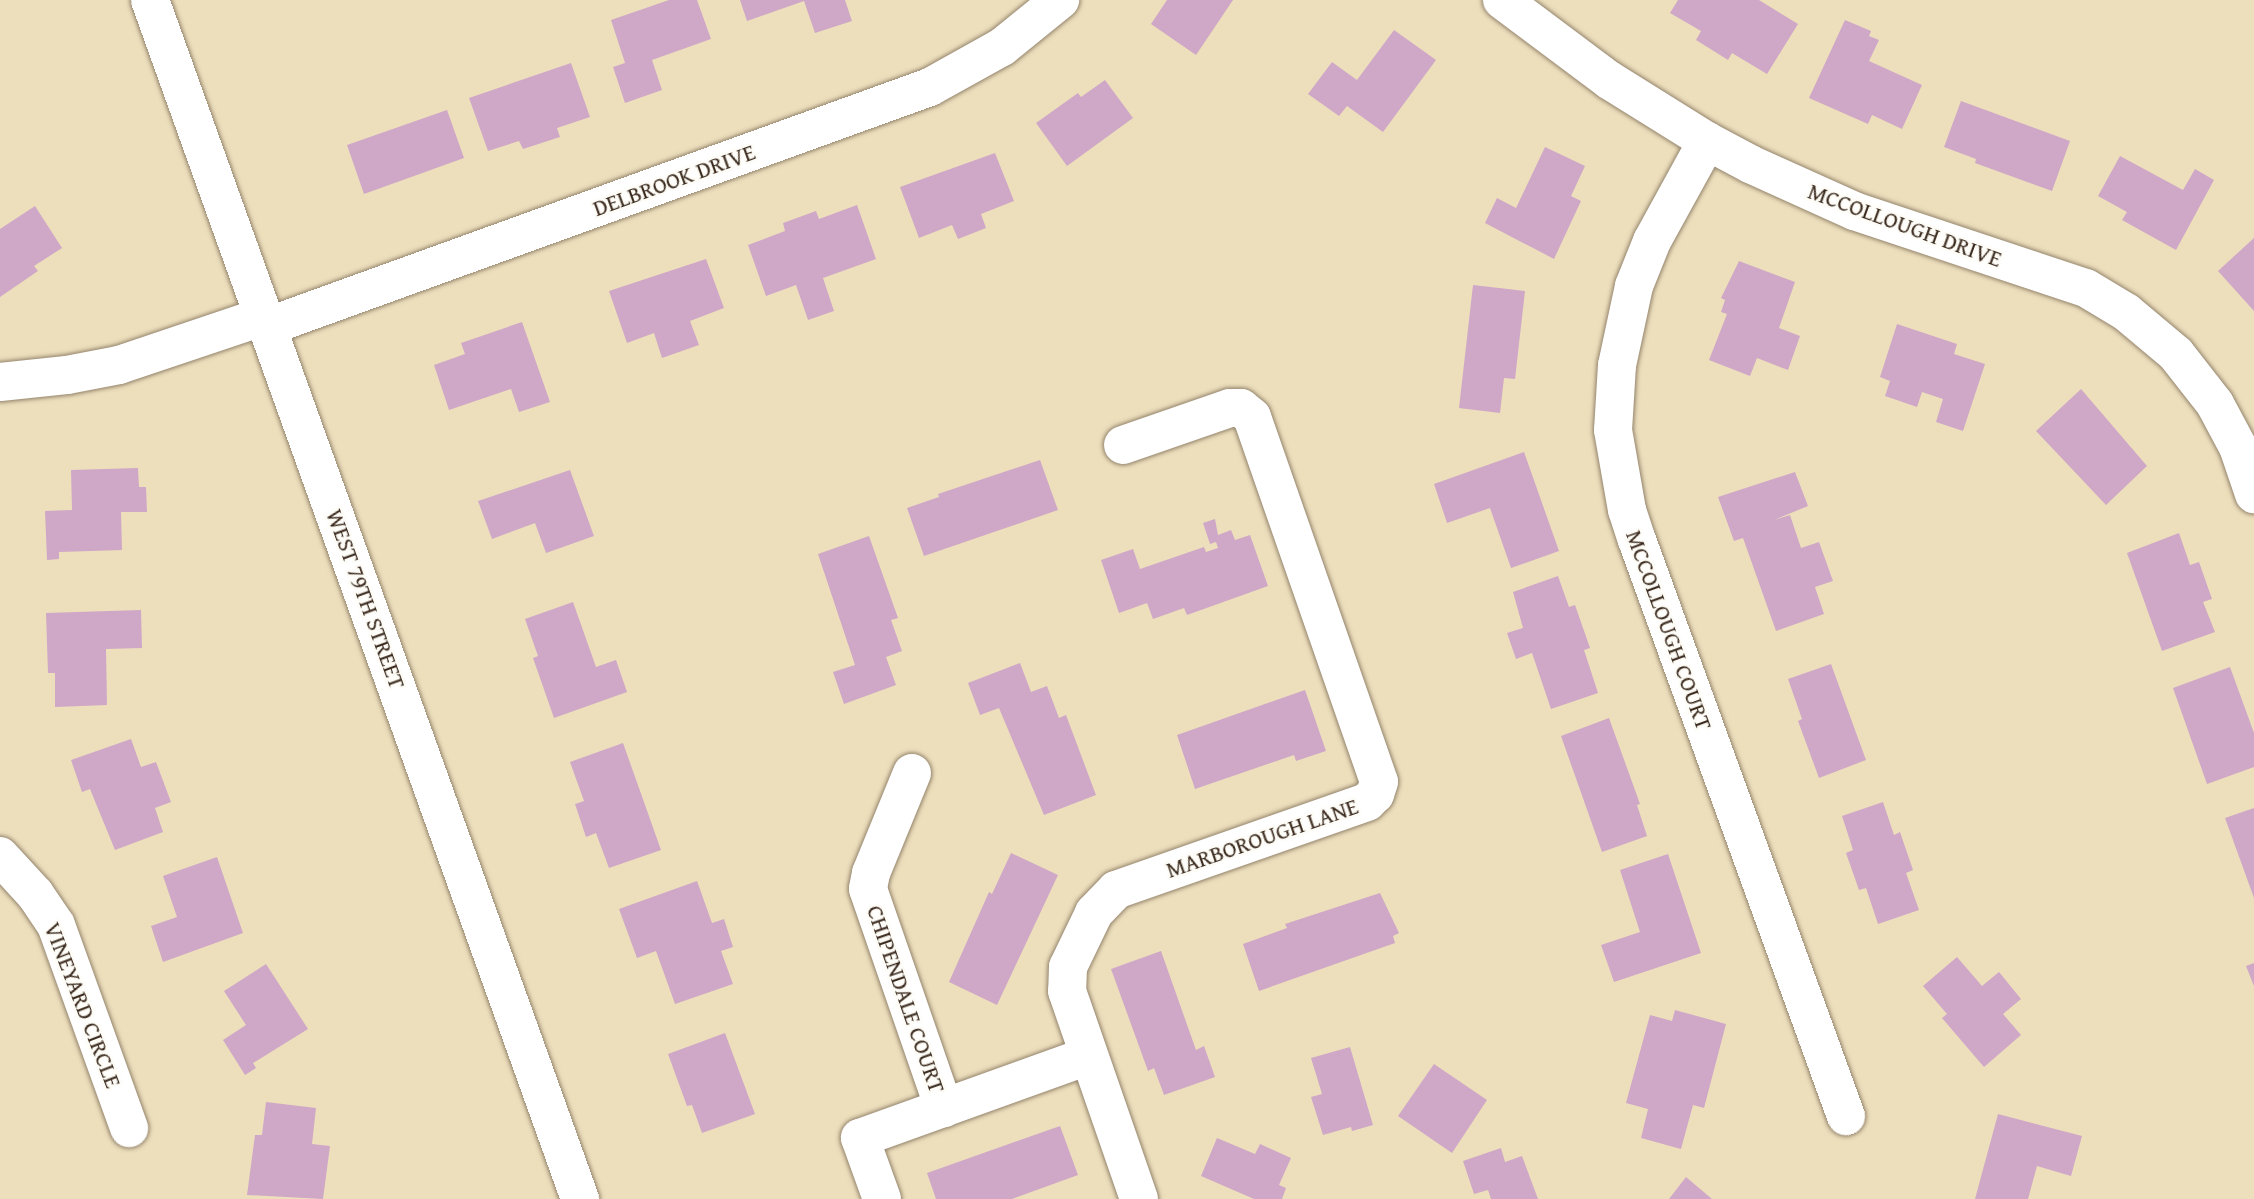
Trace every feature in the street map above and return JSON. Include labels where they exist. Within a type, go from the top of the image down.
[{"type":"street","name":"WEST 79TH STREET","points":[[150,0],[580,1199]]},
{"type":"street","name":"DELBROOK DRIVE","points":[[0,382],[67,375],[119,365],[267,321],[930,87],[1002,47],[1060,0]]},
{"type":"street","name":"MCCOLLOUGH DRIVE","points":[[1503,0],[1581,61],[1707,141],[1854,211],[2075,284],[2126,312],[2176,354],[2215,404],[2238,447],[2254,494]]},
{"type":"street","name":"MCCOLLOUGH COURT","points":[[1707,141],[1652,242],[1634,286],[1616,365],[1613,430],[1626,510],[1846,1116]]},
{"type":"street","name":"MARBOROUGH LANE","points":[[1124,445],[1230,408],[1241,408],[1252,416],[1380,782],[1375,794],[1367,802],[1116,890],[1105,898],[1094,913],[1068,967],[1067,990],[1139,1199]]},
{"type":"street","name":"CHIPENDALE COURT","points":[[912,773],[871,873],[868,889],[944,1108]]},
{"type":"street","name":"VINEYARD CIRCLE","points":[[0,856],[35,894],[57,925],[129,1128]]},
{"type":"street","points":[[882,1199],[860,1138],[1088,1056]]},
{"type":"building","points":[[669,0],[697,0],[711,39],[652,60],[662,90],[625,103],[613,67],[625,63],[611,20]]},
{"type":"building","points":[[740,0],[845,0],[852,21],[815,33],[804,1],[747,21]]},
{"type":"building","points":[[1167,0],[1233,0],[1196,55],[1151,24]]},
{"type":"building","points":[[1678,0],[1759,0],[1798,24],[1767,74],[1732,53],[1728,60],[1696,40],[1701,31],[1670,13]]},
{"type":"building","points":[[1845,20],[1871,31],[1869,36],[1879,40],[1869,61],[1922,85],[1902,129],[1872,115],[1868,124],[1809,98]]},
{"type":"building","points":[[1394,30],[1436,60],[1383,132],[1347,106],[1339,116],[1308,94],[1332,62],[1357,80]]},
{"type":"building","points":[[571,63],[590,117],[557,128],[560,137],[523,149],[519,141],[488,151],[469,98]]},
{"type":"building","points":[[1105,80],[1133,118],[1067,166],[1036,123],[1078,93],[1081,97]]},
{"type":"building","points":[[1961,101],[2070,141],[2052,191],[1975,163],[1976,159],[1944,147]]},
{"type":"building","points":[[447,110],[464,158],[364,194],[347,145]]},
{"type":"building","points":[[1545,147],[1585,166],[1571,196],[1581,201],[1554,259],[1485,223],[1497,198],[1516,208]]},
{"type":"building","points":[[995,153],[1014,201],[981,214],[986,228],[958,239],[952,225],[919,238],[900,187]]},
{"type":"building","points":[[2120,156],[2183,190],[2195,169],[2214,180],[2176,250],[2122,220],[2127,212],[2098,196]]},
{"type":"building","points":[[857,205],[876,259],[823,278],[834,311],[808,320],[796,285],[766,296],[748,245],[785,231],[783,223],[816,211],[819,219]]},
{"type":"building","points":[[35,206],[62,248],[34,266],[38,271],[0,297],[0,229]]},
{"type":"building","points":[[2254,238],[2254,311],[2218,271]]},
{"type":"building","points":[[706,259],[724,308],[690,321],[699,345],[662,358],[654,333],[627,343],[609,291]]},
{"type":"building","points":[[1739,261],[1795,282],[1779,328],[1800,336],[1788,370],[1757,358],[1750,376],[1709,360],[1727,314],[1721,312],[1725,300],[1721,298]]},
{"type":"building","points":[[1473,285],[1525,291],[1515,379],[1504,378],[1500,413],[1459,408]]},
{"type":"building","points":[[522,322],[550,402],[519,412],[511,389],[449,410],[434,365],[465,354],[461,343]]},
{"type":"building","points":[[1897,324],[1957,344],[1954,354],[1985,364],[1963,431],[1936,422],[1943,399],[1922,392],[1917,407],[1885,396],[1890,381],[1880,377]]},
{"type":"building","points":[[2081,389],[2147,466],[2106,505],[2036,431]]},
{"type":"building","points":[[1524,452],[1559,551],[1511,568],[1490,508],[1447,523],[1434,484]]},
{"type":"building","points":[[1040,460],[1058,510],[924,556],[907,508],[939,497],[938,494]]},
{"type":"building","points":[[138,468],[139,487],[146,487],[147,512],[121,512],[122,550],[59,552],[59,559],[47,560],[45,511],[72,510],[71,470]]},
{"type":"building","points":[[570,470],[594,536],[546,553],[535,523],[492,539],[478,501]]},
{"type":"building","points":[[1795,472],[1808,506],[1774,520],[1790,515],[1801,548],[1819,542],[1833,581],[1815,587],[1824,614],[1776,631],[1743,538],[1734,541],[1718,497]]},
{"type":"building","points":[[1215,519],[1218,535],[1231,530],[1235,540],[1250,535],[1268,586],[1187,615],[1184,608],[1153,619],[1147,603],[1119,613],[1101,560],[1133,549],[1140,569],[1204,547],[1206,552],[1218,548],[1216,542],[1210,544],[1203,523]]},
{"type":"building","points":[[2179,533],[2190,565],[2199,562],[2212,599],[2203,602],[2215,632],[2162,651],[2127,553]]},
{"type":"building","points":[[869,536],[898,618],[891,620],[902,651],[886,657],[896,685],[844,704],[833,672],[855,665],[818,554]]},
{"type":"building","points":[[1558,576],[1569,607],[1575,605],[1590,648],[1584,650],[1598,693],[1551,709],[1532,653],[1516,659],[1507,633],[1523,628],[1513,592]]},
{"type":"building","points":[[573,602],[596,667],[616,660],[627,692],[554,718],[533,658],[538,656],[525,619]]},
{"type":"building","points":[[141,610],[142,648],[106,649],[107,705],[55,707],[55,673],[48,673],[46,613]]},
{"type":"building","points":[[1020,663],[1031,692],[1047,686],[1059,718],[1066,715],[1096,795],[1044,815],[999,708],[980,715],[968,683]]},
{"type":"building","points":[[1831,664],[1866,760],[1819,778],[1798,721],[1802,719],[1788,679]]},
{"type":"building","points":[[2230,667],[2254,733],[2254,767],[2207,784],[2173,688]]},
{"type":"building","points":[[1305,690],[1326,751],[1296,761],[1294,755],[1195,789],[1177,735]]},
{"type":"building","points":[[1609,718],[1640,804],[1637,805],[1647,836],[1602,852],[1561,736]]},
{"type":"building","points":[[131,739],[141,767],[156,762],[171,802],[155,808],[163,832],[115,850],[90,789],[82,792],[71,760]]},
{"type":"building","points":[[623,743],[661,850],[609,868],[596,833],[586,837],[575,804],[584,801],[570,762]]},
{"type":"building","points":[[1883,802],[1894,835],[1900,832],[1913,870],[1906,873],[1919,910],[1878,924],[1866,888],[1859,890],[1846,853],[1853,850],[1842,816]]},
{"type":"building","points":[[2254,808],[2254,898],[2225,818]]},
{"type":"building","points":[[1011,853],[1058,875],[997,1005],[949,982],[989,892],[992,894]]},
{"type":"building","points":[[1668,854],[1701,953],[1614,982],[1601,945],[1640,932],[1620,870]]},
{"type":"building","points":[[217,857],[243,933],[163,962],[151,926],[177,917],[163,876]]},
{"type":"building","points":[[697,881],[712,923],[724,919],[733,947],[721,951],[733,984],[675,1004],[656,951],[637,958],[619,909]]},
{"type":"building","points":[[1380,893],[1399,933],[1393,936],[1395,943],[1259,991],[1243,944],[1287,928],[1285,924]]},
{"type":"building","points":[[1161,951],[1196,1050],[1204,1046],[1215,1077],[1164,1095],[1154,1068],[1148,1071],[1111,969]]},
{"type":"building","points":[[1957,957],[1982,986],[1999,972],[2021,999],[2003,1014],[2021,1035],[1984,1067],[1942,1018],[1947,1014],[1923,986]]},
{"type":"building","points":[[2254,963],[2254,986],[2246,966]]},
{"type":"building","points":[[266,964],[308,1029],[253,1063],[256,1068],[245,1075],[223,1040],[246,1025],[224,991]]},
{"type":"building","points":[[1675,1010],[1726,1024],[1704,1108],[1693,1105],[1681,1149],[1641,1138],[1648,1109],[1626,1103],[1650,1015],[1672,1021]]},
{"type":"building","points":[[725,1033],[755,1114],[702,1133],[692,1105],[687,1106],[668,1054]]},
{"type":"building","points":[[1350,1047],[1373,1125],[1352,1131],[1351,1127],[1323,1135],[1311,1097],[1322,1094],[1311,1058]]},
{"type":"building","points":[[1434,1064],[1487,1100],[1452,1153],[1398,1116]]},
{"type":"building","points":[[266,1102],[316,1108],[312,1144],[330,1146],[323,1199],[247,1195],[255,1135],[262,1135]]},
{"type":"building","points":[[1998,1114],[2082,1136],[2071,1176],[2037,1166],[2028,1199],[1975,1199]]},
{"type":"building","points":[[1060,1126],[1078,1175],[1012,1199],[936,1199],[927,1173]]},
{"type":"building","points":[[1217,1138],[1255,1154],[1260,1144],[1291,1158],[1279,1185],[1286,1188],[1282,1199],[1254,1199],[1201,1176]]},
{"type":"building","points":[[1501,1148],[1505,1162],[1522,1156],[1538,1199],[1491,1199],[1488,1190],[1474,1194],[1463,1161]]},
{"type":"building","points":[[1686,1177],[1712,1199],[1669,1199]]}]
